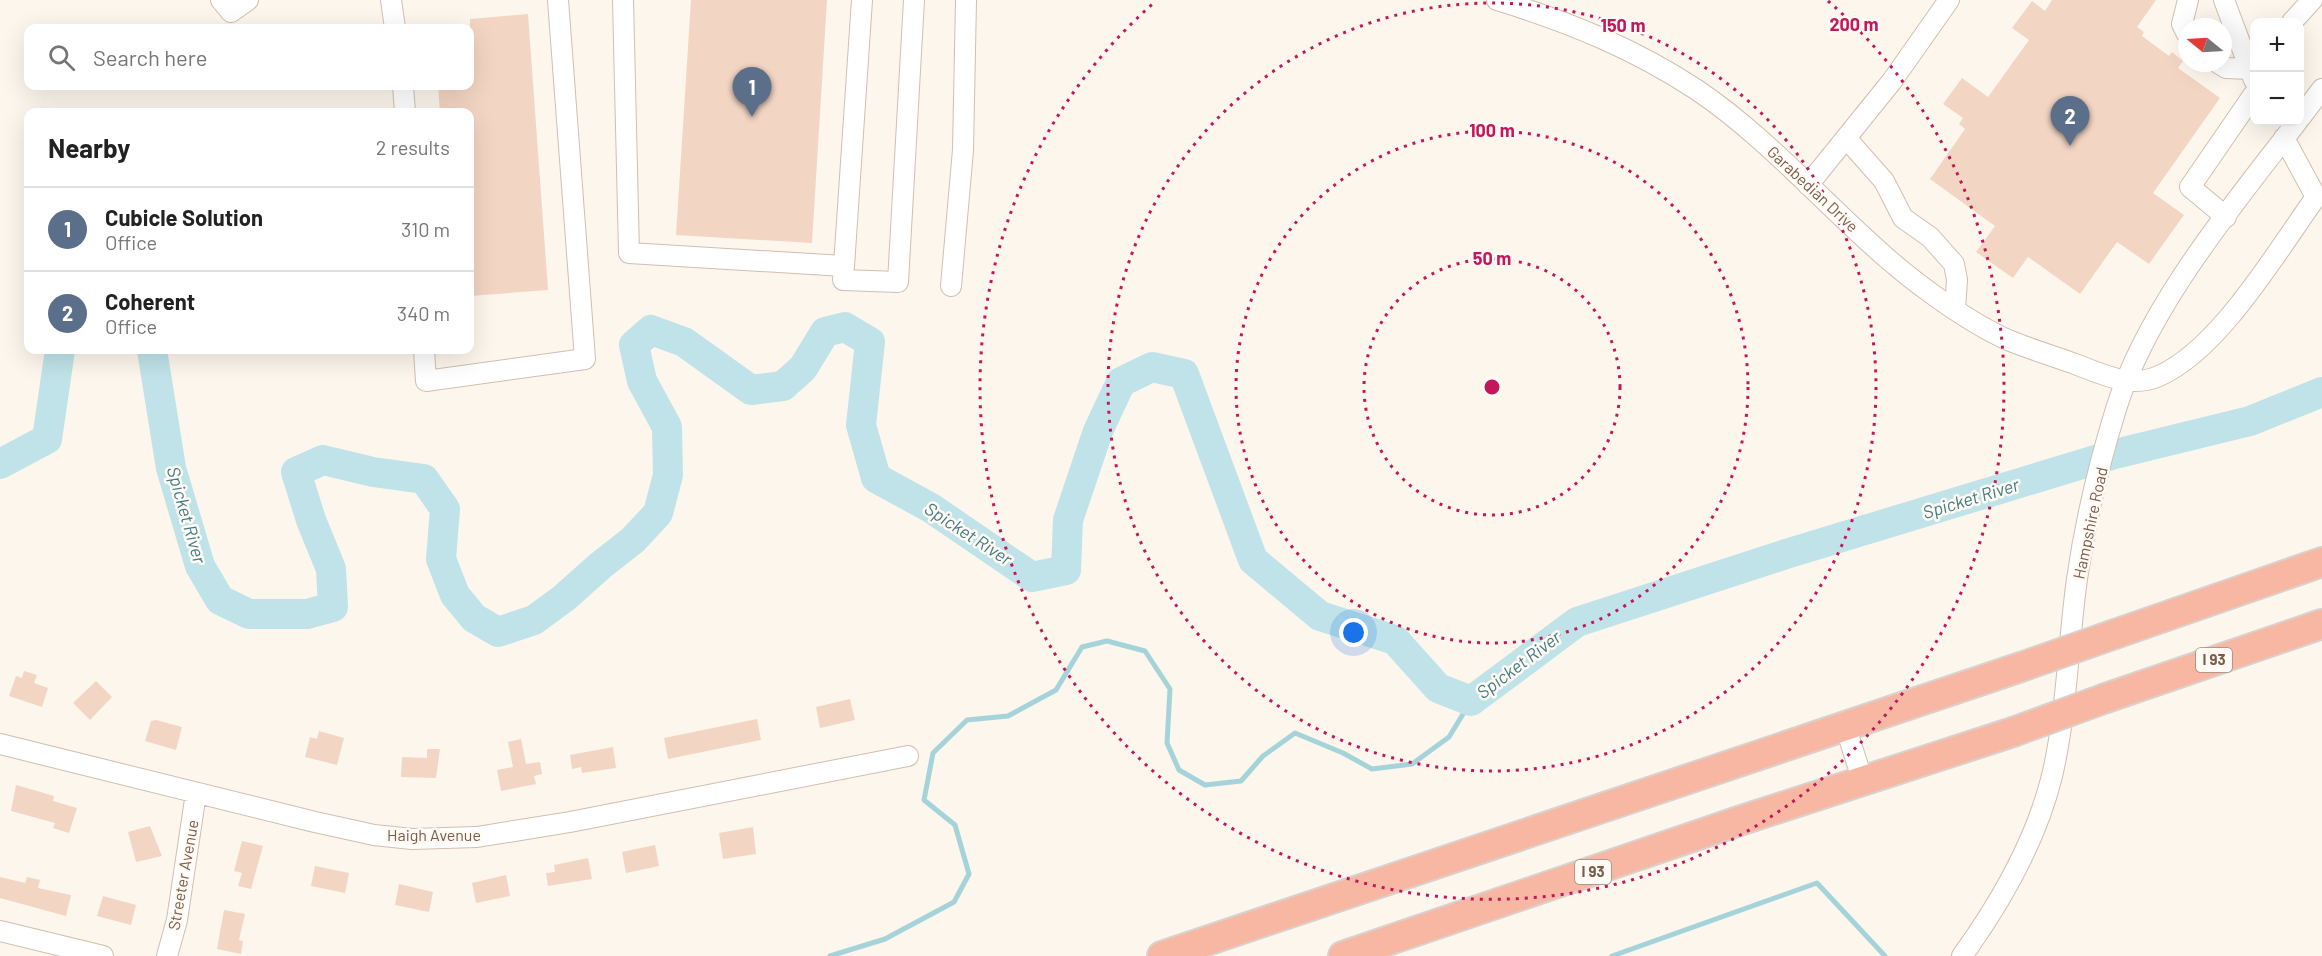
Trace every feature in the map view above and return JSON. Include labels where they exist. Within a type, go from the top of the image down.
[{"type":"highway","points":[[1162,956],[2021,667],[2322,562]]},
{"type":"highway","name":"I 93","points":[[1342,956],[2013,732],[2322,624]]},
{"type":"street","points":[[226,6],[248,0]]},
{"type":"street","points":[[391,0],[394,24]]},
{"type":"street","points":[[424,354],[426,381],[585,359],[558,0]]},
{"type":"street","points":[[623,0],[629,253],[844,266]]},
{"type":"street","points":[[862,0],[843,279],[898,282],[914,0]]},
{"type":"street","points":[[951,286],[963,150],[966,0]]},
{"type":"street","name":"Garabedian Drive","points":[[1497,0],[1554,17],[1609,39],[1661,69],[1727,112],[1890,261],[1955,309],[2006,339],[2126,382]]},
{"type":"street","points":[[1809,185],[1892,81],[1949,0]]},
{"type":"street","points":[[2184,18],[2188,0]]},
{"type":"street","points":[[2224,0],[2250,64]]},
{"type":"street","points":[[2296,18],[2312,0]]},
{"type":"street","points":[[2232,69],[2250,71]]},
{"type":"street","name":"Hampshire Road","points":[[2304,112],[2322,89]]},
{"type":"street","points":[[403,90],[405,108]]},
{"type":"street","points":[[2226,217],[2190,187],[2250,100]]},
{"type":"street","name":"Hampshire Road","points":[[1962,956],[2014,873],[2042,810],[2052,775],[2077,579],[2098,477],[2126,382],[2151,331],[2226,217],[2293,126]]},
{"type":"street","points":[[1846,138],[1884,181],[1903,218],[1930,237],[1954,264],[1957,280],[1955,309]]},
{"type":"street","points":[[2126,382],[2158,377],[2182,361],[2224,325],[2319,201],[2284,138]]},
{"type":"street","points":[[1845,725],[1863,782]]},
{"type":"street","name":"Haigh Avenue","points":[[0,744],[196,794],[374,834],[412,839],[477,837],[570,822],[908,756]]},
{"type":"street","name":"Streeter Avenue","points":[[167,956],[177,920],[196,794]]},
{"type":"street","points":[[0,931],[103,956]]},
{"type":"building","points":[[691,0],[827,0],[812,243],[676,235]]},
{"type":"building","points":[[2052,0],[2156,0],[2137,27],[2144,32],[2142,36],[2169,56],[2172,52],[2178,57],[2178,72],[2184,72],[2220,98],[2153,193],[2184,215],[2149,264],[2117,242],[2080,294],[2028,257],[2013,278],[1976,252],[1995,226],[1930,179],[1965,129],[1959,124],[1963,118],[1943,104],[1962,78],[1988,97],[2029,40],[2012,28],[2032,1],[2045,11]]},
{"type":"building","points":[[528,14],[548,290],[474,296],[474,108],[440,108],[438,90],[474,90],[474,24],[470,24],[470,19]]},
{"type":"building","points":[[24,671],[37,675],[34,683],[48,688],[42,707],[9,696],[16,676],[22,678]]},
{"type":"building","points":[[96,681],[112,697],[90,720],[73,703]]},
{"type":"building","points":[[850,699],[855,720],[820,728],[816,707]]},
{"type":"building","points":[[757,719],[761,740],[668,759],[664,738]]},
{"type":"building","points":[[156,720],[182,727],[176,750],[145,741],[151,721]]},
{"type":"building","points":[[319,731],[344,738],[337,765],[305,757],[310,737],[317,739]]},
{"type":"building","points":[[521,739],[526,764],[540,762],[542,774],[534,776],[536,784],[501,791],[497,770],[513,767],[508,742]]},
{"type":"building","points":[[613,747],[616,768],[582,773],[581,767],[572,769],[570,755]]},
{"type":"building","points":[[427,749],[440,749],[436,778],[401,777],[402,757],[427,758]]},
{"type":"building","points":[[16,785],[54,796],[53,801],[77,808],[69,833],[53,828],[55,823],[11,811]]},
{"type":"building","points":[[150,826],[162,856],[136,862],[128,832]]},
{"type":"building","points":[[753,827],[756,854],[723,859],[719,833]]},
{"type":"building","points":[[242,841],[263,846],[251,889],[238,886],[242,873],[234,871]]},
{"type":"building","points":[[655,845],[659,866],[626,873],[622,852]]},
{"type":"building","points":[[588,858],[592,879],[548,886],[546,873],[555,872],[554,865]]},
{"type":"building","points":[[315,866],[349,873],[345,893],[311,886]]},
{"type":"building","points":[[506,875],[510,896],[476,903],[472,883]]},
{"type":"building","points":[[0,877],[25,883],[27,877],[40,880],[38,888],[71,895],[66,916],[0,898]]},
{"type":"building","points":[[399,884],[433,892],[429,912],[395,905]]},
{"type":"building","points":[[103,896],[136,905],[131,925],[97,916]]},
{"type":"building","points":[[224,910],[245,914],[239,940],[243,941],[241,954],[217,949]]},
{"type":"waterway","name":"Spicket River","points":[[153,354],[171,468],[200,566],[220,600],[249,614],[307,614],[333,607],[331,569],[311,520],[296,472],[323,460],[373,472],[424,479],[445,509],[441,559],[455,595],[474,618],[498,632],[534,620],[564,598],[633,540],[658,513],[668,475],[667,427],[642,381],[634,345],[651,330],[684,342],[751,390],[783,386],[803,368],[825,332],[845,327],[870,342],[861,425],[876,478],[931,508],[1032,577],[1066,570],[1068,520],[1098,431],[1121,382],[1152,367],[1184,374],[1253,560],[1320,616],[1395,640],[1438,688],[1471,701],[1577,622],[1786,554],[2115,454],[2250,421],[2322,392]]},
{"type":"waterway","name":"Spicket River","points":[[0,464],[47,439],[59,354]]},
{"type":"waterway","points":[[830,956],[885,939],[954,902],[969,874],[955,825],[924,800],[933,753],[967,720],[1008,716],[1056,690],[1082,647],[1107,641],[1145,651],[1170,689],[1167,743],[1179,770],[1205,785],[1241,781],[1263,756],[1295,733],[1343,753],[1372,769],[1412,764],[1449,737],[1471,701]]},
{"type":"waterway","points":[[1612,956],[1817,883],[1885,956]]},
{"type":"place","name":"Cubicle Solution","points":[[752,117]]},
{"type":"place","name":"Coherent","points":[[2070,146]]}]
